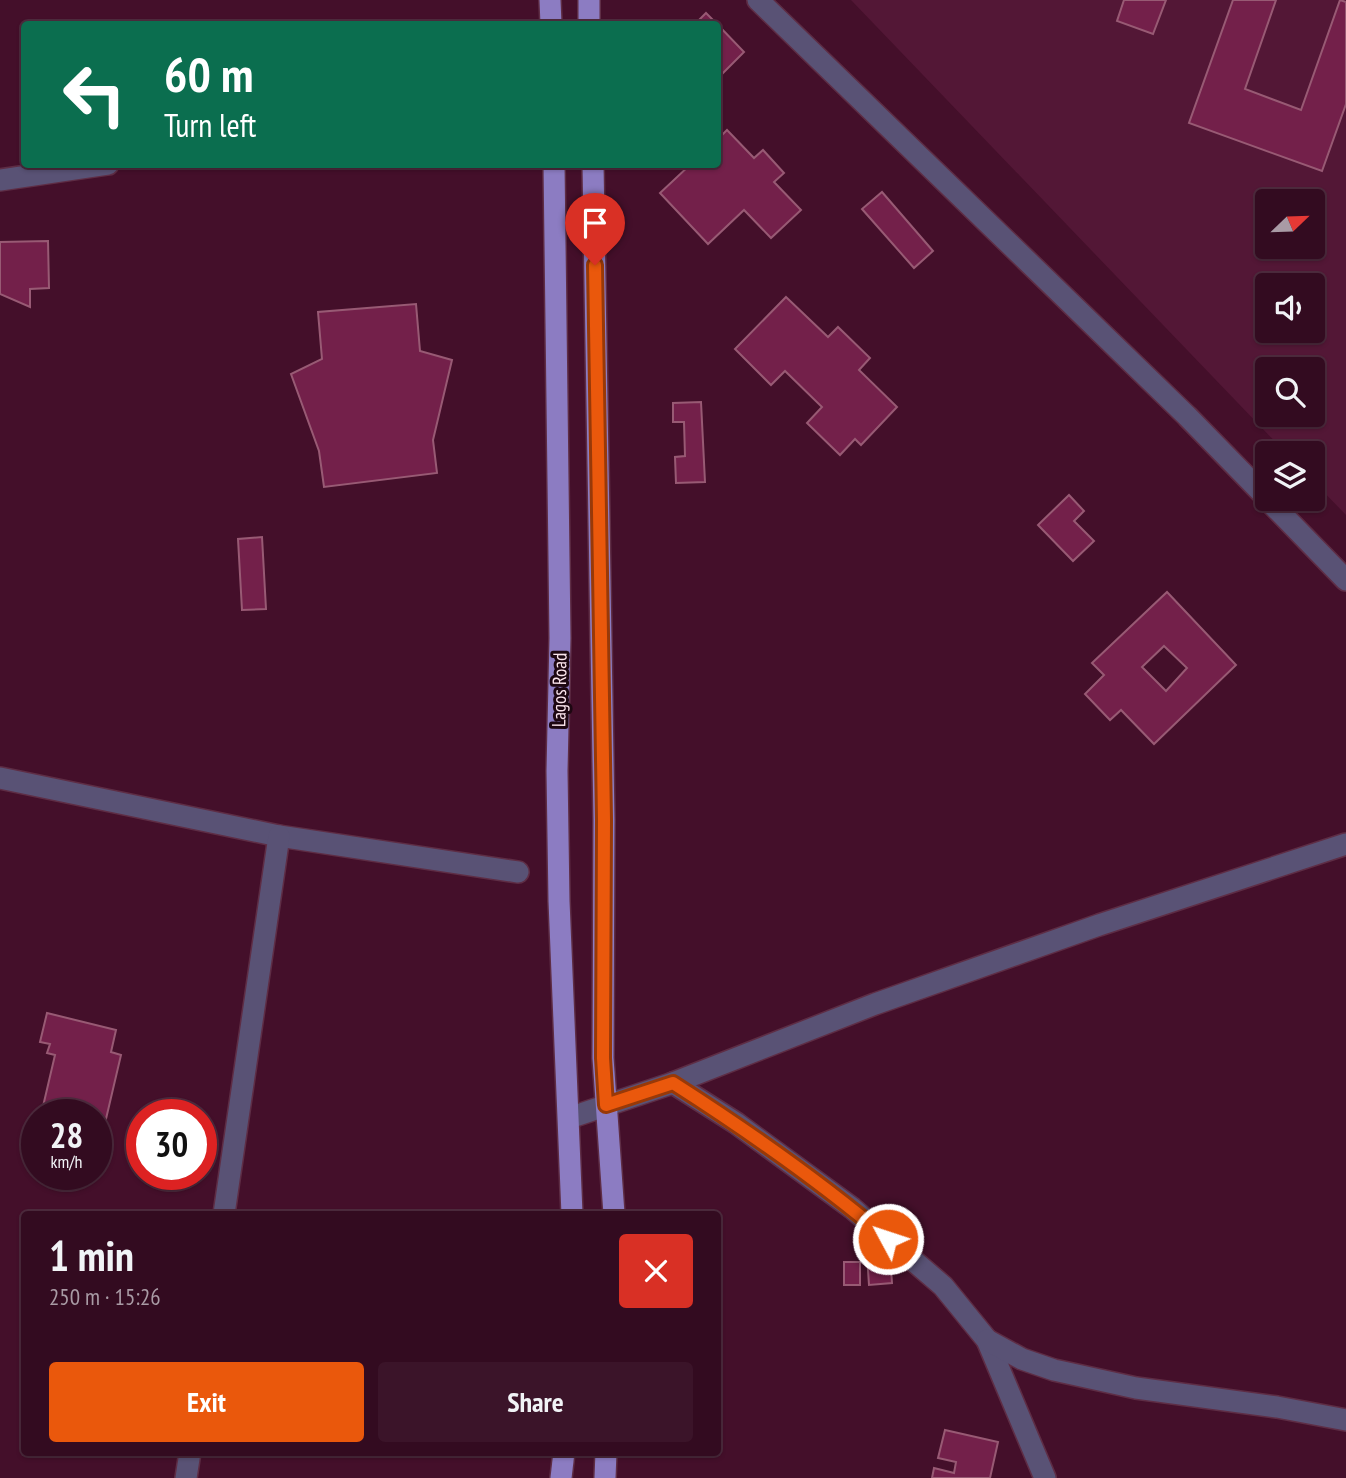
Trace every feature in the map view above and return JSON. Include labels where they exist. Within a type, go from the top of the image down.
[{"type":"main road","points":[[550,0],[551,21]]},
{"type":"main road","points":[[589,0],[589,21]]},
{"type":"main road","name":"Lagos Road","points":[[554,168],[560,638],[557,771],[559,901],[572,1211]]},
{"type":"main road","points":[[593,168],[604,820],[603,1058],[614,1211]]},
{"type":"main road","points":[[561,1478],[564,1456]]},
{"type":"main road","points":[[605,1478],[607,1456]]},
{"type":"street","points":[[758,0],[1187,416],[1255,487]]},
{"type":"street","points":[[0,180],[81,168]]},
{"type":"street","points":[[1279,511],[1346,580]]},
{"type":"street","points":[[0,778],[279,835],[518,872]]},
{"type":"street","points":[[224,1211],[279,835]]},
{"type":"street","points":[[569,1118],[673,1083],[875,1004],[1073,934],[1346,844]]},
{"type":"street","points":[[673,1083],[736,1123],[852,1209],[943,1286],[986,1340],[1045,1478]]},
{"type":"street","points":[[986,1340],[1022,1359],[1054,1370],[1136,1388],[1277,1407],[1346,1420]]},
{"type":"street","points":[[186,1478],[189,1456]]},
{"type":"shaded area","points":[[851,0],[1346,0],[1346,515],[1325,493],[1325,441],[1274,441],[1261,427],[1325,427],[1325,357],[1255,357],[1255,421]]},
{"type":"building","points":[[1124,0],[1166,0],[1153,34],[1117,21]]},
{"type":"building","points":[[1233,0],[1276,0],[1245,89],[1301,110],[1340,0],[1346,2],[1346,104],[1322,171],[1189,123]]},
{"type":"building","points":[[706,13],[714,21],[698,21]]},
{"type":"building","points":[[721,28],[744,52],[721,75]]},
{"type":"building","points":[[727,130],[754,158],[763,150],[784,173],[774,182],[801,210],[771,238],[744,210],[708,244],[660,193],[687,168],[721,168],[721,136]]},
{"type":"building","points":[[882,192],[933,251],[914,268],[862,209]]},
{"type":"building","points":[[48,241],[49,288],[30,289],[30,307],[0,294],[0,242]]},
{"type":"building","points":[[786,297],[828,337],[838,327],[870,358],[859,370],[897,407],[861,445],[855,439],[840,455],[807,423],[822,407],[785,371],[771,385],[735,349]]},
{"type":"building","points":[[416,304],[420,351],[452,360],[433,440],[437,473],[324,487],[319,451],[291,374],[322,359],[318,312]]},
{"type":"building","points":[[701,402],[705,482],[676,483],[675,457],[685,456],[684,422],[673,422],[673,403]]},
{"type":"building","points":[[1069,495],[1084,511],[1074,521],[1094,541],[1073,561],[1038,525]]},
{"type":"building","points":[[262,537],[266,609],[242,610],[238,539]]},
{"type":"building","points":[[1167,592],[1236,665],[1154,744],[1121,710],[1110,720],[1085,694],[1104,675],[1092,663]],"holes":[[[1164,646],[1187,668],[1166,691],[1142,667]]]},
{"type":"building","points":[[47,1013],[116,1030],[111,1052],[121,1055],[111,1099],[45,1099],[55,1055],[47,1053],[50,1044],[40,1042]]},
{"type":"building","points":[[890,1253],[892,1283],[869,1285],[867,1255]]},
{"type":"building","points":[[844,1262],[860,1262],[860,1285],[844,1285]]},
{"type":"building","points":[[945,1430],[998,1442],[990,1478],[932,1478],[934,1468],[954,1473],[956,1462],[938,1458]]},
{"type":"route","points":[[595,265],[604,820],[603,1058],[606,1105],[673,1083],[736,1123],[888,1239]]}]
